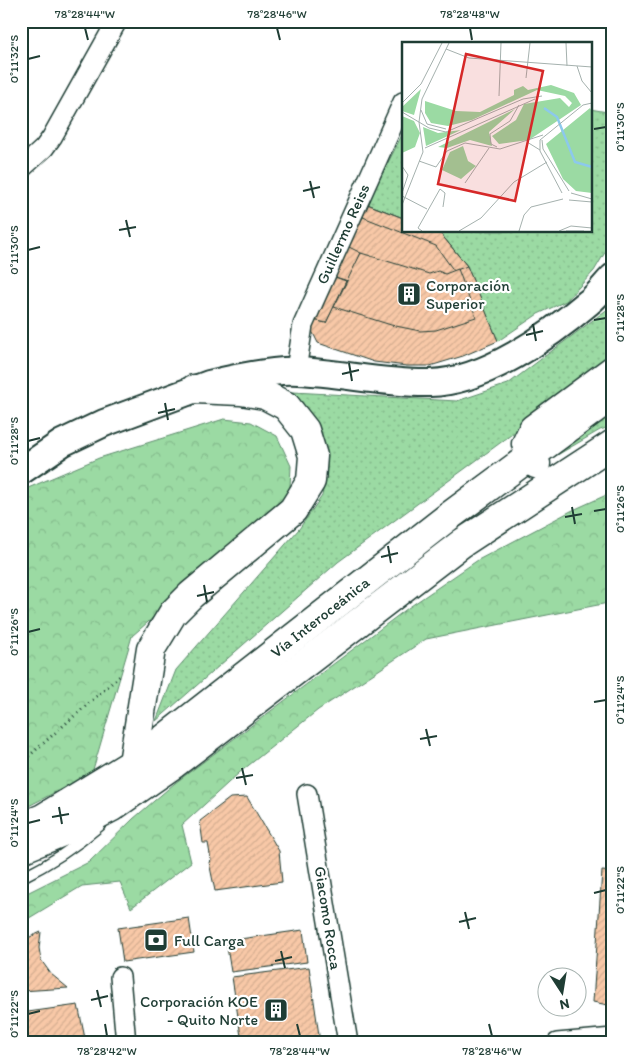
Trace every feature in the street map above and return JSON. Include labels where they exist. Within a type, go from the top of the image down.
[{"type":"main road","points":[[21,471],[62,443],[104,423],[194,389],[226,380],[296,370],[403,382],[431,383],[454,381],[488,370],[555,328],[591,301],[613,277]]},
{"type":"main road","points":[[551,485],[531,456],[526,444],[533,429],[613,370]]},
{"type":"main road","points":[[127,777],[151,649],[173,613],[190,595],[293,510],[311,481],[314,456],[305,430],[286,406],[265,395],[240,391],[194,389]]},
{"type":"main road","name":"Vía Interoceánica","points":[[21,849],[70,829],[112,807],[127,777],[363,584],[478,495],[613,395]]},
{"type":"main road","name":"Vía Interoceánica","points":[[21,827],[127,777],[174,764],[462,543],[613,444]]},
{"type":"main road","points":[[462,543],[613,465]]},
{"type":"main road","points":[[478,495],[494,523]]},
{"type":"main road","points":[[363,584],[380,606]]},
{"type":"street","points":[[21,168],[44,148],[52,136],[117,21]]},
{"type":"street","name":"Guillermo Reiss","points":[[296,370],[303,325],[402,104]]},
{"type":"street","name":"Giacomo Rocca","points":[[307,794],[348,1043]]},
{"type":"street","points":[[120,977],[126,1043]]},
{"type":"street","points":[[557,1043],[613,1038]]},
{"type":"lane","points":[[21,878],[48,865],[74,848],[174,764]]},
{"type":"path","points":[[21,762],[151,649]]},
{"type":"green space","points":[[592,109],[613,113],[613,238],[594,271],[566,301],[538,314],[498,341],[467,266],[438,232],[592,232]]},
{"type":"green space","points":[[402,135],[402,218],[367,204]]},
{"type":"green space","points":[[613,305],[613,360],[338,562],[156,721],[176,670],[299,529],[322,496],[327,465],[317,439],[275,391],[457,401],[508,384]]},
{"type":"green space","points":[[613,407],[613,426],[600,430],[547,461],[548,453]]},
{"type":"green space","points":[[224,419],[251,422],[277,436],[291,466],[290,487],[280,507],[132,636],[92,773],[21,810],[21,491],[99,458]]},
{"type":"green space","points":[[613,492],[613,602],[426,639],[318,710],[239,773],[182,825],[191,862],[131,908],[120,882],[82,886],[21,923],[21,896],[89,862],[133,819],[175,783],[408,608],[478,560],[571,511]]},
{"type":"building","name":"Corporación Superior","points":[[367,204],[402,218],[402,232],[440,233],[467,266],[498,341],[463,356],[430,366],[407,366],[374,362],[318,343],[312,331],[314,320],[326,323],[346,281],[332,276],[363,217]]},
{"type":"building","points":[[367,204],[402,218],[402,232],[440,233],[467,266],[454,271],[436,246],[363,217]]},
{"type":"building","points":[[347,246],[361,253],[348,281],[332,276]]},
{"type":"building","points":[[361,253],[429,274],[438,271],[445,274],[458,269],[476,317],[436,330],[420,331],[391,325],[334,307]]},
{"type":"building","points":[[332,276],[346,281],[326,323],[314,320]]},
{"type":"building","points":[[247,797],[279,851],[282,882],[215,891],[209,862],[211,860],[208,843],[203,843],[200,821],[230,798]]},
{"type":"building","points":[[602,871],[613,872],[613,1006],[593,1002]]},
{"type":"building","name":"Full Carga","points":[[189,918],[194,952],[123,962],[118,928]]},
{"type":"building","points":[[303,930],[307,962],[231,972],[226,941]]},
{"type":"building","points":[[41,932],[39,948],[41,960],[51,974],[68,988],[21,991],[21,941]]},
{"type":"building","name":"Corporación KOE - Quito Norte","points":[[309,967],[320,1042],[242,1043],[232,977]]},
{"type":"building","points":[[78,1005],[86,1043],[21,1043],[21,1013]]},
{"type":"place","name":"Corporación Superior","points":[[409,294]]},
{"type":"place","name":"Full Carga","points":[[156,940]]},
{"type":"place","name":"Corporación KOE - Quito Norte","points":[[276,1010]]}]
